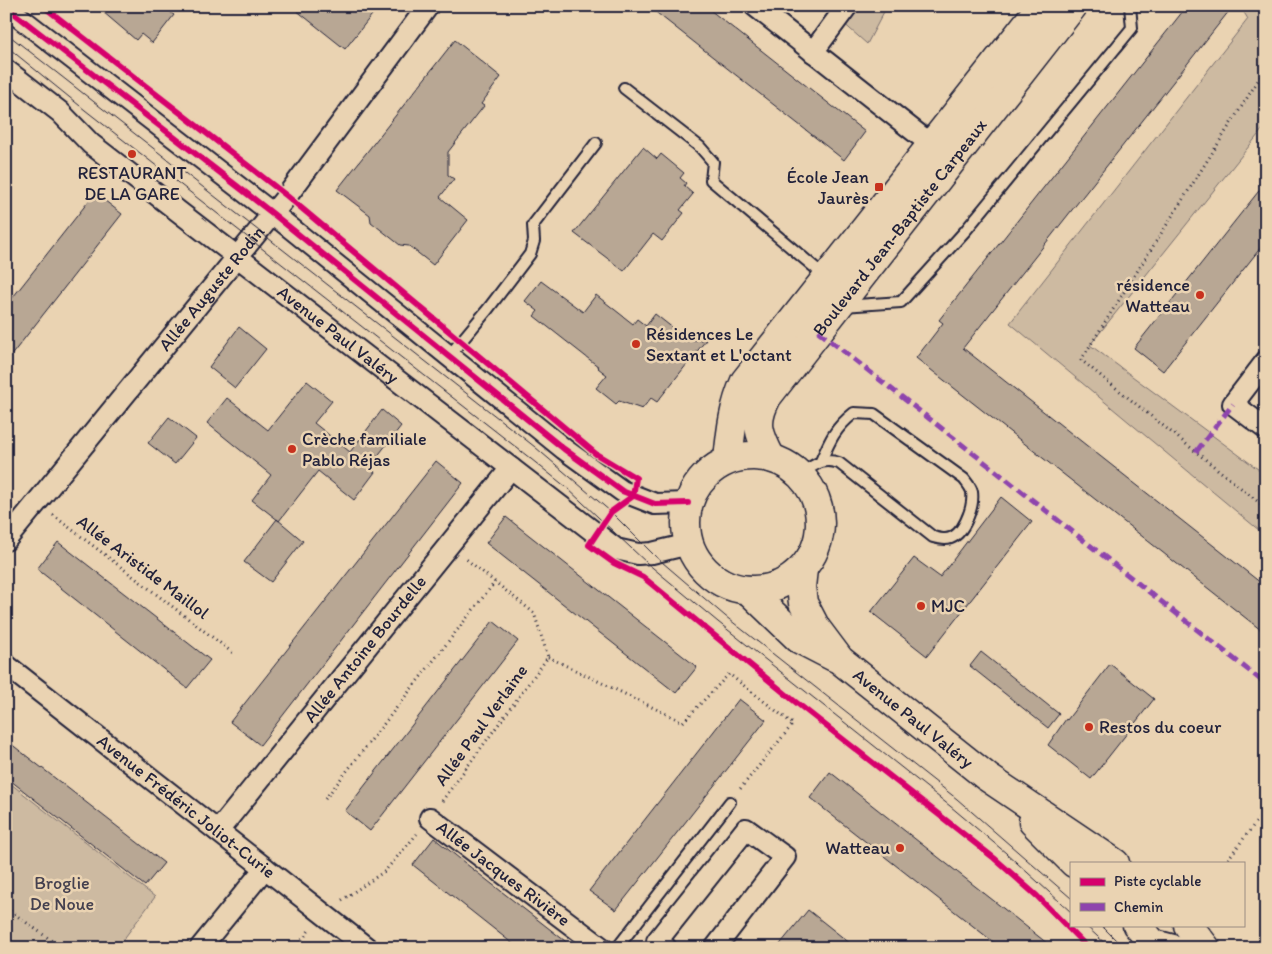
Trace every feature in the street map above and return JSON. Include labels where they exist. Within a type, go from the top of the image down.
[{"type":"main road","name":"Boulevard Jean-Baptiste Carpeaux","points":[[770,458],[759,428],[758,418],[762,407],[784,374],[837,307],[1041,6]]},
{"type":"main road","name":"Boulevard Jean-Baptiste Carpeaux","points":[[728,460],[734,412],[745,381],[827,278],[1073,6]]},
{"type":"main road","points":[[756,455],[770,458],[810,468],[813,491],[820,511],[821,532],[815,552],[803,569],[786,582],[768,588],[748,590],[729,586],[711,576],[698,562],[688,544],[685,523],[688,503],[694,489],[714,467],[742,456],[756,455]]},
{"type":"main road","name":"Avenue Paul Valéry","points":[[803,569],[801,587],[803,603],[816,628],[840,660]]},
{"type":"main road","name":"Avenue Paul Valéry","points":[[748,590],[799,639],[840,660],[988,777],[1114,862]]},
{"type":"main road","name":"Avenue Paul Valéry","points":[[988,777],[1073,862]]},
{"type":"main road","points":[[1189,926],[1206,948]]},
{"type":"street","name":"Allée Auguste Rodin","points":[[6,540],[287,196],[428,6]]},
{"type":"street","points":[[755,6],[942,153]]},
{"type":"street","points":[[813,52],[847,6]]},
{"type":"street","points":[[6,7],[272,213],[564,449],[622,492],[655,504],[688,503]]},
{"type":"street","name":"Avenue Paul Valéry","points":[[6,70],[60,112],[90,144],[616,549],[638,554],[652,553],[688,544]]},
{"type":"street","points":[[1266,360],[1234,404],[1266,429]]},
{"type":"street","name":"Allée Antoine Bourdelle","points":[[218,831],[511,468]]},
{"type":"street","name":"Avenue Frédéric Joliot-Curie","points":[[6,665],[367,948]]},
{"type":"street","name":"Allée Jacques Rivière","points":[[430,818],[602,948]]},
{"type":"street","points":[[666,948],[657,941],[746,829],[785,857],[715,948]]},
{"type":"street","points":[[200,948],[265,868]]},
{"type":"street","points":[[1150,937],[1185,948]]},
{"type":"lane","points":[[837,307],[901,302],[966,230],[1132,28],[1130,6]]},
{"type":"lane","points":[[624,88],[700,147],[713,162],[711,180],[827,278]]},
{"type":"lane","points":[[450,356],[530,254],[534,240],[533,226],[596,143]]},
{"type":"lane","points":[[854,413],[874,414],[964,478],[972,490],[971,508],[965,524],[956,535],[946,540],[933,537],[839,463],[830,460],[810,468],[845,420],[854,413]]},
{"type":"lane","points":[[617,948],[730,802]]},
{"type":"path","points":[[1262,6],[1266,10]]},
{"type":"path","points":[[1266,68],[1081,360],[1266,508]]},
{"type":"path","points":[[325,799],[494,582]]},
{"type":"path","points":[[548,657],[683,722],[729,674],[793,724],[730,802]]},
{"type":"path","points":[[1226,862],[1266,809]]},
{"type":"path","points":[[6,908],[62,948]]},
{"type":"green space","points":[[824,6],[887,6],[867,44]]},
{"type":"green space","points":[[1240,6],[1266,6],[1266,125],[1090,345],[1266,475],[1266,536],[1010,323],[1248,19]]},
{"type":"green space","name":"Broglie De Noue","points":[[6,780],[155,897],[117,948],[6,948]]},
{"type":"building","points":[[96,6],[162,6],[174,15],[152,43],[141,34],[136,40]]},
{"type":"building","points":[[291,6],[379,6],[345,49]]},
{"type":"building","points":[[648,6],[705,6],[865,132],[844,160]]},
{"type":"building","points":[[1187,6],[1233,6],[963,348],[1266,587],[1266,634],[916,358],[943,323],[939,320]]},
{"type":"building","points":[[455,40],[501,77],[481,104],[484,106],[448,152],[448,175],[454,179],[440,197],[468,220],[433,265],[409,246],[400,245],[371,222],[370,215],[337,190]]},
{"type":"building","points":[[643,147],[657,159],[661,154],[684,173],[680,178],[686,183],[684,186],[693,194],[680,210],[684,213],[662,241],[653,234],[624,271],[574,233]]},
{"type":"building","name":"résidence Watteau","points":[[1266,182],[1266,241],[1163,371],[1134,348]]},
{"type":"building","points":[[95,193],[122,214],[6,362],[6,306]]},
{"type":"building","name":"Résidences Le Sextant et L'octant","points":[[541,281],[583,312],[596,295],[633,324],[637,319],[646,326],[655,314],[688,340],[706,340],[657,402],[651,398],[642,409],[619,401],[616,404],[596,388],[607,375],[534,316],[538,311],[525,301]]},
{"type":"building","points":[[239,327],[266,349],[235,388],[209,367]]},
{"type":"building","name":"Crèche familiale Pablo Réjas","points":[[307,381],[332,401],[314,423],[350,452],[382,410],[401,426],[369,467],[375,472],[354,500],[318,471],[279,521],[252,500],[271,475],[207,423],[227,398],[268,430]]},
{"type":"building","points":[[169,417],[196,438],[175,464],[148,443]]},
{"type":"building","points":[[436,461],[463,483],[260,745],[230,722]]},
{"type":"building","points":[[1001,497],[1032,522],[927,656],[871,612],[914,558],[940,577]]},
{"type":"building","points":[[506,517],[697,667],[676,693],[486,543]]},
{"type":"building","points":[[277,519],[303,541],[271,582],[244,562]]},
{"type":"building","points":[[58,542],[210,660],[187,688],[37,569]]},
{"type":"building","points":[[493,621],[518,641],[370,831],[345,811]]},
{"type":"building","points":[[981,652],[1059,714],[1048,728],[970,666]]},
{"type":"building","name":"Restos du coeur","points":[[1110,664],[1154,699],[1091,779],[1048,745],[1066,719]]},
{"type":"building","points":[[739,699],[766,720],[616,910],[589,891]]},
{"type":"building","points":[[6,740],[164,863],[145,886],[6,777]]},
{"type":"building","name":"Watteau","points":[[830,772],[1053,948],[1001,948],[810,798]]},
{"type":"building","points":[[434,838],[574,948],[518,948],[413,865]]},
{"type":"building","points":[[808,910],[856,948],[777,948]]},
{"type":"tram line","points":[[6,33],[535,447],[611,512],[655,556],[725,616],[957,799],[1070,897]]},
{"type":"tram line","points":[[6,46],[566,487],[647,563],[718,622],[950,806],[1006,853],[1070,911]]},
{"type":"tram line","points":[[1086,926],[1110,948]]},
{"type":"tram line","points":[[1102,926],[1124,948]]},
{"type":"marked path","points":[[818,331],[1266,684]]},
{"type":"marked path","points":[[1196,452],[1233,404]]},
{"type":"cycle path","points":[[43,6],[287,196],[596,454],[636,478],[633,496],[611,512],[589,545],[614,563],[643,577],[793,700],[994,858],[1037,896],[1088,948]]},
{"type":"cycle path","points":[[6,7],[272,213],[564,449],[622,491],[655,504],[688,503]]},
{"type":"place","name":"RESTAURANT DE LA GARE","points":[[132,154]]},
{"type":"place","name":"École Jean Jaurès","points":[[879,187]]},
{"type":"place","name":"résidence Watteau","points":[[1200,295]]},
{"type":"place","name":"Résidences Le Sextant et L'octant","points":[[636,344]]},
{"type":"place","name":"Crèche familiale Pablo Réjas","points":[[292,449]]},
{"type":"place","name":"MJC","points":[[921,606]]},
{"type":"place","name":"Restos du coeur","points":[[1089,727]]},
{"type":"place","name":"Watteau","points":[[900,848]]}]
